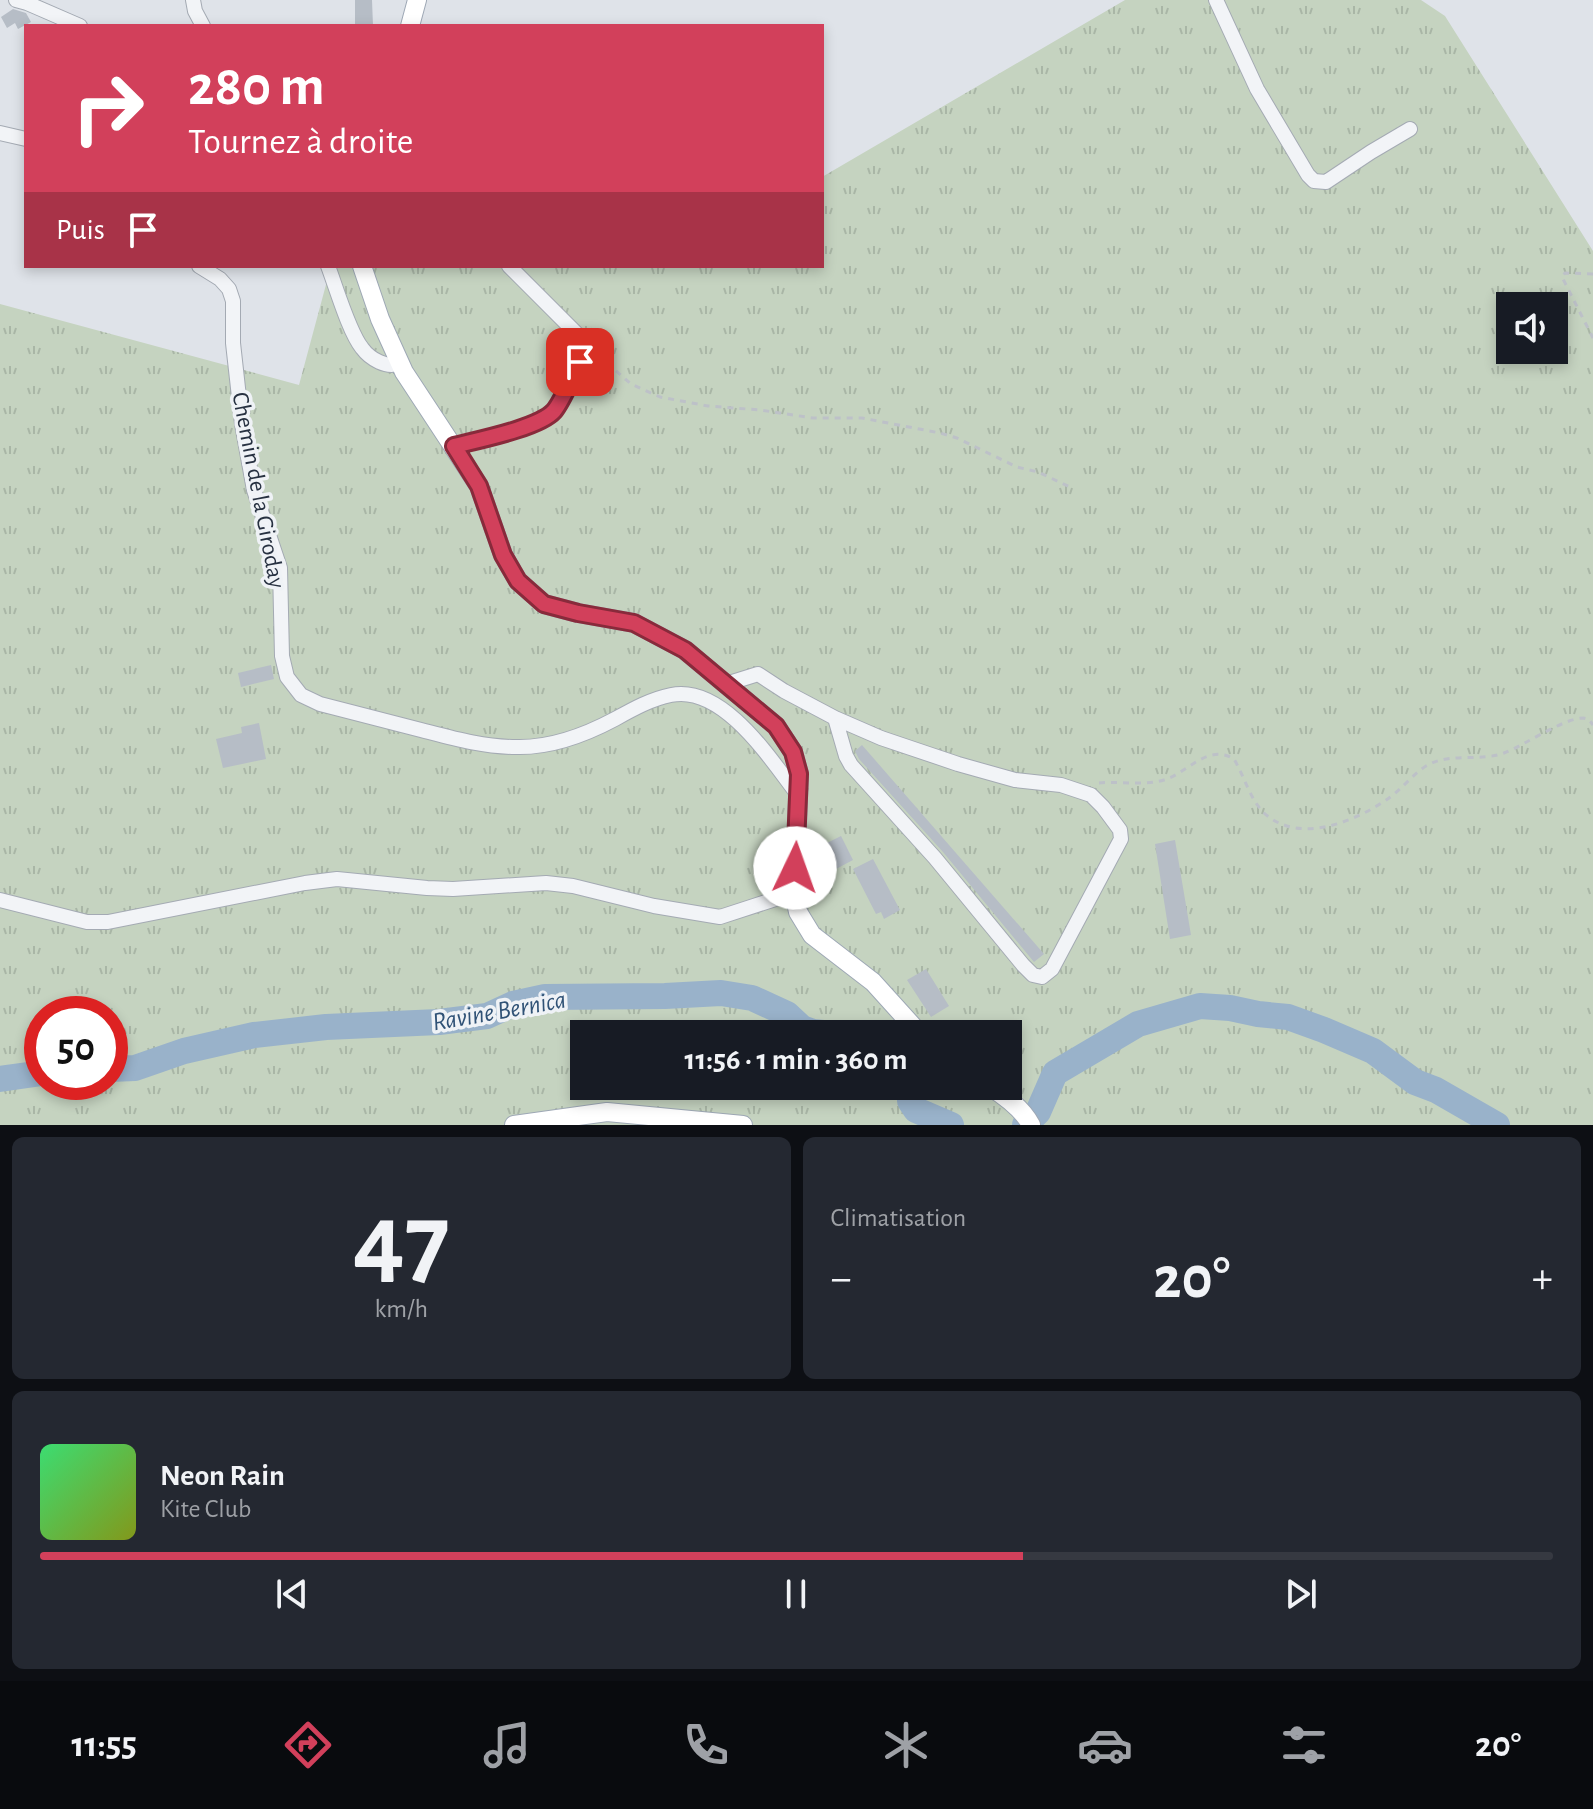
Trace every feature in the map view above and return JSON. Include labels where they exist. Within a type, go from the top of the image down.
[{"type":"main road","points":[[411,24],[417,0]]},
{"type":"main road","points":[[363,268],[380,319],[400,363],[479,486],[503,555],[518,581],[544,604],[634,623],[685,650],[776,726],[793,752],[799,774],[794,893],[798,912],[812,935],[873,982],[907,1020]]},
{"type":"main road","points":[[1009,1100],[1031,1125]]},
{"type":"main road","points":[[514,1125],[607,1112],[743,1125]]},
{"type":"street","points":[[16,0],[75,24]]},
{"type":"street","points":[[193,0],[202,24]]},
{"type":"street","points":[[1216,0],[1257,89],[1314,181],[1326,182],[1410,129]]},
{"type":"street","points":[[0,133],[24,139]]},
{"type":"street","name":"Chemin de la Giroday","points":[[202,268],[220,279],[229,289],[233,301],[233,343],[242,424],[254,490],[280,568],[282,656],[287,677],[301,695],[320,704],[476,744],[518,748],[557,743],[598,728],[648,701],[673,694],[696,695],[721,707],[751,735],[798,795]]},
{"type":"street","points":[[329,268],[354,336],[363,350],[386,364],[395,366],[400,363]]},
{"type":"street","points":[[454,446],[547,418],[556,409],[589,346],[511,268]]},
{"type":"street","points":[[726,684],[758,674],[835,718],[881,738],[1015,780],[1061,785],[1091,795],[1120,830],[1121,839],[1052,969],[1042,977],[1033,975],[935,858],[851,765],[835,718]]},
{"type":"street","points":[[0,900],[87,922],[108,922],[337,879],[453,889],[546,883],[720,917],[794,893]]},
{"type":"path","points":[[1593,274],[1565,273],[1562,277],[1593,338]]},
{"type":"path","points":[[589,346],[631,384],[660,397],[813,418],[862,418],[940,433],[1070,487]]},
{"type":"path","points":[[1075,789],[1088,783],[1166,780],[1196,761],[1226,754],[1234,759],[1262,812],[1290,828],[1308,829],[1339,823],[1369,811],[1428,765],[1444,760],[1503,753],[1582,718],[1590,720],[1593,725]]},
{"type":"green space","points":[[1125,0],[1421,0],[1445,16],[1593,251],[1593,1125],[0,1125],[0,304],[299,385],[330,268],[824,268],[824,176]]},
{"type":"building","points":[[355,0],[372,0],[373,24],[355,24]]},
{"type":"building","points":[[13,9],[26,13],[31,22],[18,29],[15,23],[7,28],[1,17]]},
{"type":"building","points":[[271,665],[274,679],[241,687],[238,673]]},
{"type":"building","points":[[259,723],[266,759],[223,768],[216,739],[242,733],[241,727]]},
{"type":"building","points":[[862,745],[1044,954],[1034,962],[943,852],[859,759],[855,751]]},
{"type":"building","points":[[841,836],[853,860],[836,869],[825,844]]},
{"type":"building","points":[[1175,840],[1191,935],[1170,939],[1155,844]]},
{"type":"building","points":[[873,859],[900,910],[884,919],[881,912],[876,914],[853,869]]},
{"type":"building","points":[[926,969],[949,1006],[931,1017],[907,980]]},
{"type":"waterway","name":"Ravine Bernica","points":[[128,1068],[184,1051],[254,1035],[487,1016],[513,1004],[545,997],[721,993],[752,998],[793,1020]]},
{"type":"waterway","name":"Ravine Bernica","points":[[1025,1125],[1038,1112],[1055,1073],[1138,1024],[1200,1006],[1288,1017],[1324,1030],[1373,1051],[1415,1082],[1436,1090],[1497,1125]]},
{"type":"waterway","name":"Ravine Bernica","points":[[0,1079],[24,1076]]},
{"type":"waterway","name":"Ravine Bernica","points":[[910,1100],[916,1110],[951,1125]]},
{"type":"route","points":[[580,362],[556,409],[547,418],[454,446],[479,486],[503,555],[518,581],[544,604],[634,623],[685,650],[776,726],[793,752],[799,774],[795,868]]}]
